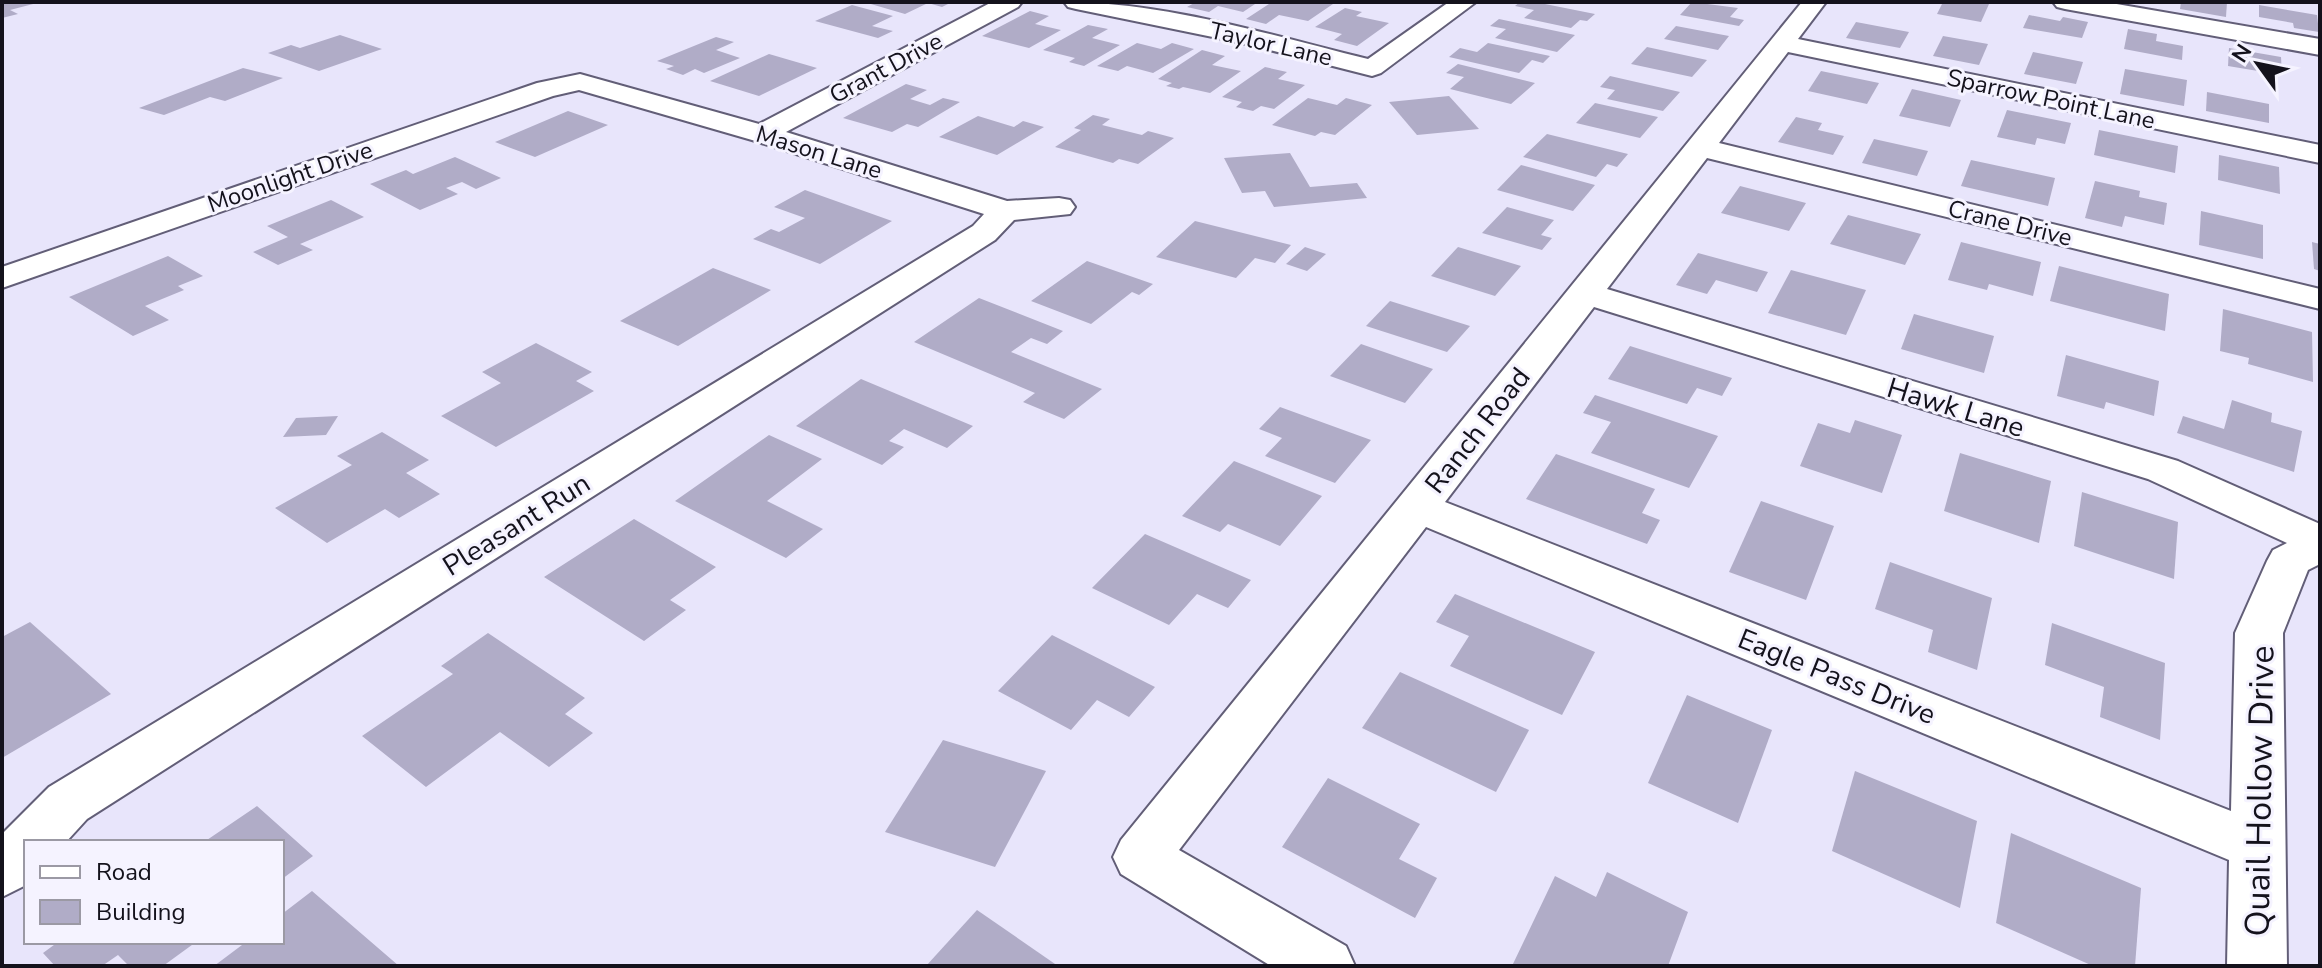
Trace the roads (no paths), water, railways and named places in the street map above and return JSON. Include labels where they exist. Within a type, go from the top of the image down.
[{"type":"street","name":"Grant Drive","points":[[762,134],[1010,2]]},
{"type":"street","name":"Taylor Lane","points":[[1076,2],[1242,36],[1372,68],[1464,2]]},
{"type":"street","name":"Ranch Road","points":[[1325,966],[1141,857],[1814,2]]},
{"type":"street","points":[[2065,2],[2320,47]]},
{"type":"street","name":"Sparrow Point Lane","points":[[1782,43],[2320,154]]},
{"type":"street","name":"Mason Lane","points":[[580,82],[762,134],[1005,211],[1059,207]]},
{"type":"street","name":"Moonlight Drive","points":[[2,278],[512,100],[580,82]]},
{"type":"street","name":"Crane Drive","points":[[1700,147],[2320,299]]},
{"type":"street","name":"Pleasant Run","points":[[33,840],[68,803],[984,233],[1005,211]]},
{"type":"street","name":"Hawk Lane","points":[[1585,293],[2163,470],[2320,543]]},
{"type":"street","name":"Eagle Pass Drive","points":[[1416,507],[2257,846]]},
{"type":"street","name":"Quail Hollow Drive","points":[[2257,966],[2259,633],[2289,561],[2320,543]]},
{"type":"street","points":[[2,872],[24,849]]}]
